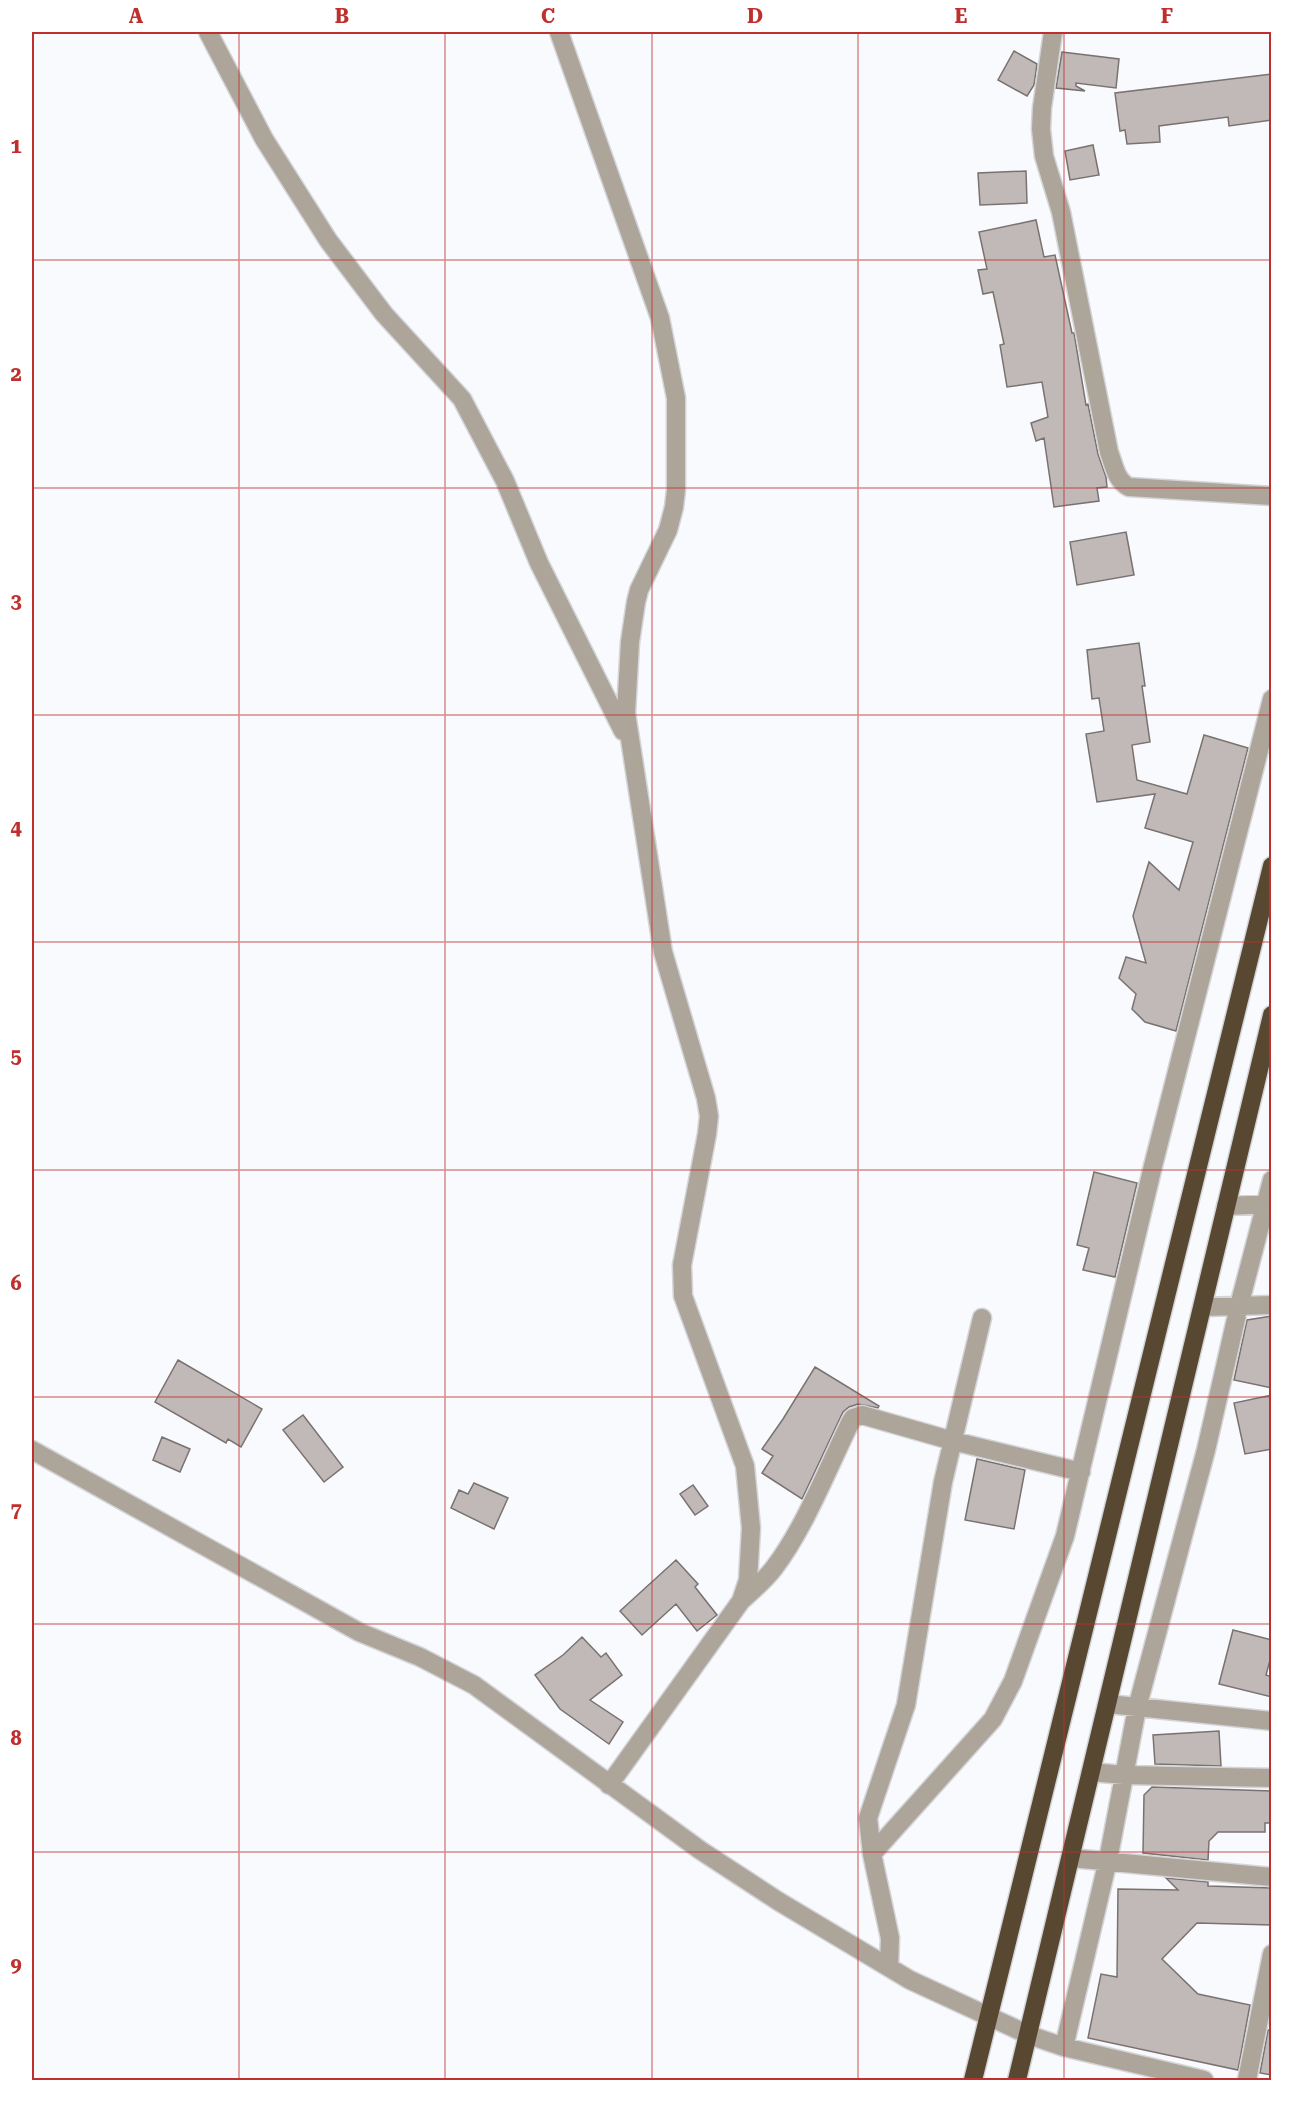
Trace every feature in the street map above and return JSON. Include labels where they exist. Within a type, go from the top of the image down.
[{"type":"highway","points":[[972,2080],[1272,866]]},
{"type":"highway","points":[[1017,2080],[1226,1206],[1269,1041],[1272,1016]]},
{"type":"street","points":[[208,32],[264,139],[328,240],[384,314],[462,399],[505,481],[539,563],[629,744]]},
{"type":"street","points":[[559,32],[653,296],[669,357],[676,398],[674,507],[668,530],[639,590],[626,699],[629,744],[663,952],[701,1079],[709,1116],[708,1134],[682,1265],[683,1296],[745,1466],[751,1528],[748,1580],[741,1601]]},
{"type":"street","points":[[1053,32],[1042,108],[1041,129],[1044,156],[1061,212],[1109,452],[1117,474],[1123,484],[1129,487],[1272,496]]},
{"type":"street","points":[[872,1854],[993,1719],[1013,1681],[1032,1632],[1065,1536],[1154,1166],[1272,699]]},
{"type":"street","points":[[1064,2047],[1108,1860],[1137,1708],[1206,1450],[1239,1306],[1269,1204],[1272,1180]]},
{"type":"street","points":[[1226,1206],[1269,1204]]},
{"type":"street","points":[[1203,1307],[1272,1305]]},
{"type":"street","points":[[889,1968],[890,1938],[872,1854],[868,1818],[906,1705],[943,1482],[982,1318]]},
{"type":"street","points":[[609,1785],[741,1601],[761,1583],[786,1551],[853,1418],[862,1415],[953,1441],[1080,1472]]},
{"type":"street","points":[[32,1450],[359,1632],[420,1658],[474,1685],[700,1850],[778,1901],[910,1980],[988,2018],[1064,2047],[1204,2080]]},
{"type":"street","points":[[1107,1704],[1272,1721]]},
{"type":"street","points":[[1091,1772],[1124,1776],[1272,1778]]},
{"type":"street","points":[[1071,1858],[1272,1877]]},
{"type":"street","points":[[1247,2080],[1272,1954]]},
{"type":"building","points":[[1014,51],[1037,64],[1034,85],[1027,96],[998,80]]},
{"type":"building","points":[[1062,52],[1119,59],[1116,88],[1076,83],[1076,86],[1085,91],[1056,88]]},
{"type":"building","points":[[1272,74],[1272,120],[1229,126],[1228,117],[1159,126],[1160,142],[1127,144],[1125,130],[1120,131],[1115,93]]},
{"type":"building","points":[[1093,145],[1099,175],[1070,180],[1065,151]]},
{"type":"building","points":[[1026,171],[1027,203],[980,205],[978,173]]},
{"type":"building","points":[[1036,220],[1044,257],[1055,255],[1072,333],[1074,333],[1086,405],[1088,404],[1098,454],[1106,477],[1107,487],[1097,488],[1099,501],[1054,507],[1044,438],[1036,441],[1031,423],[1048,417],[1042,382],[1007,387],[1000,345],[1004,344],[993,292],[983,294],[978,270],[987,269],[979,232]]},
{"type":"building","points":[[1126,532],[1134,575],[1077,585],[1070,542]]},
{"type":"building","points":[[1139,643],[1150,742],[1132,745],[1137,780],[1187,794],[1204,735],[1248,748],[1176,1031],[1145,1022],[1132,1009],[1136,994],[1119,978],[1126,957],[1146,963],[1133,916],[1149,862],[1179,890],[1193,842],[1145,828],[1155,794],[1097,802],[1086,734],[1104,731],[1099,698],[1092,699],[1087,650]]},
{"type":"building","points":[[1094,1172],[1137,1183],[1115,1277],[1083,1270],[1089,1248],[1077,1245]]},
{"type":"building","points":[[1272,1316],[1272,1388],[1234,1380],[1247,1320]]},
{"type":"building","points":[[178,1360],[262,1409],[241,1447],[228,1439],[226,1443],[155,1402]]},
{"type":"building","points":[[815,1367],[879,1406],[878,1408],[858,1404],[843,1412],[802,1499],[762,1473],[773,1456],[762,1449]]},
{"type":"building","points":[[1272,1395],[1272,1449],[1245,1454],[1234,1403]]},
{"type":"building","points":[[303,1415],[343,1467],[324,1482],[283,1430]]},
{"type":"building","points":[[162,1437],[190,1449],[180,1472],[153,1460]]},
{"type":"building","points":[[977,1459],[1025,1470],[1014,1529],[965,1520]]},
{"type":"building","points":[[474,1483],[508,1498],[494,1529],[451,1508],[459,1490],[468,1494]]},
{"type":"building","points":[[693,1485],[708,1506],[695,1515],[680,1494]]},
{"type":"building","points":[[676,1560],[698,1584],[695,1587],[717,1615],[697,1631],[676,1604],[642,1635],[620,1611]]},
{"type":"building","points":[[1233,1630],[1272,1640],[1272,1653],[1266,1675],[1272,1677],[1272,1697],[1219,1684]]},
{"type":"building","points":[[582,1637],[601,1657],[606,1653],[622,1675],[590,1700],[623,1722],[609,1744],[560,1709],[535,1675],[563,1655]]},
{"type":"building","points":[[1219,1731],[1221,1766],[1155,1764],[1153,1735]]},
{"type":"building","points":[[1152,1787],[1272,1791],[1272,1823],[1265,1823],[1265,1832],[1218,1832],[1209,1841],[1208,1860],[1143,1853],[1144,1795]]},
{"type":"building","points":[[1166,1878],[1208,1882],[1208,1886],[1272,1888],[1272,1925],[1197,1923],[1162,1959],[1198,1994],[1250,2005],[1238,2070],[1088,2038],[1101,1974],[1117,1977],[1118,1889],[1178,1890]]},
{"type":"building","points":[[1268,2030],[1272,2030],[1272,2075],[1260,2073]]}]
